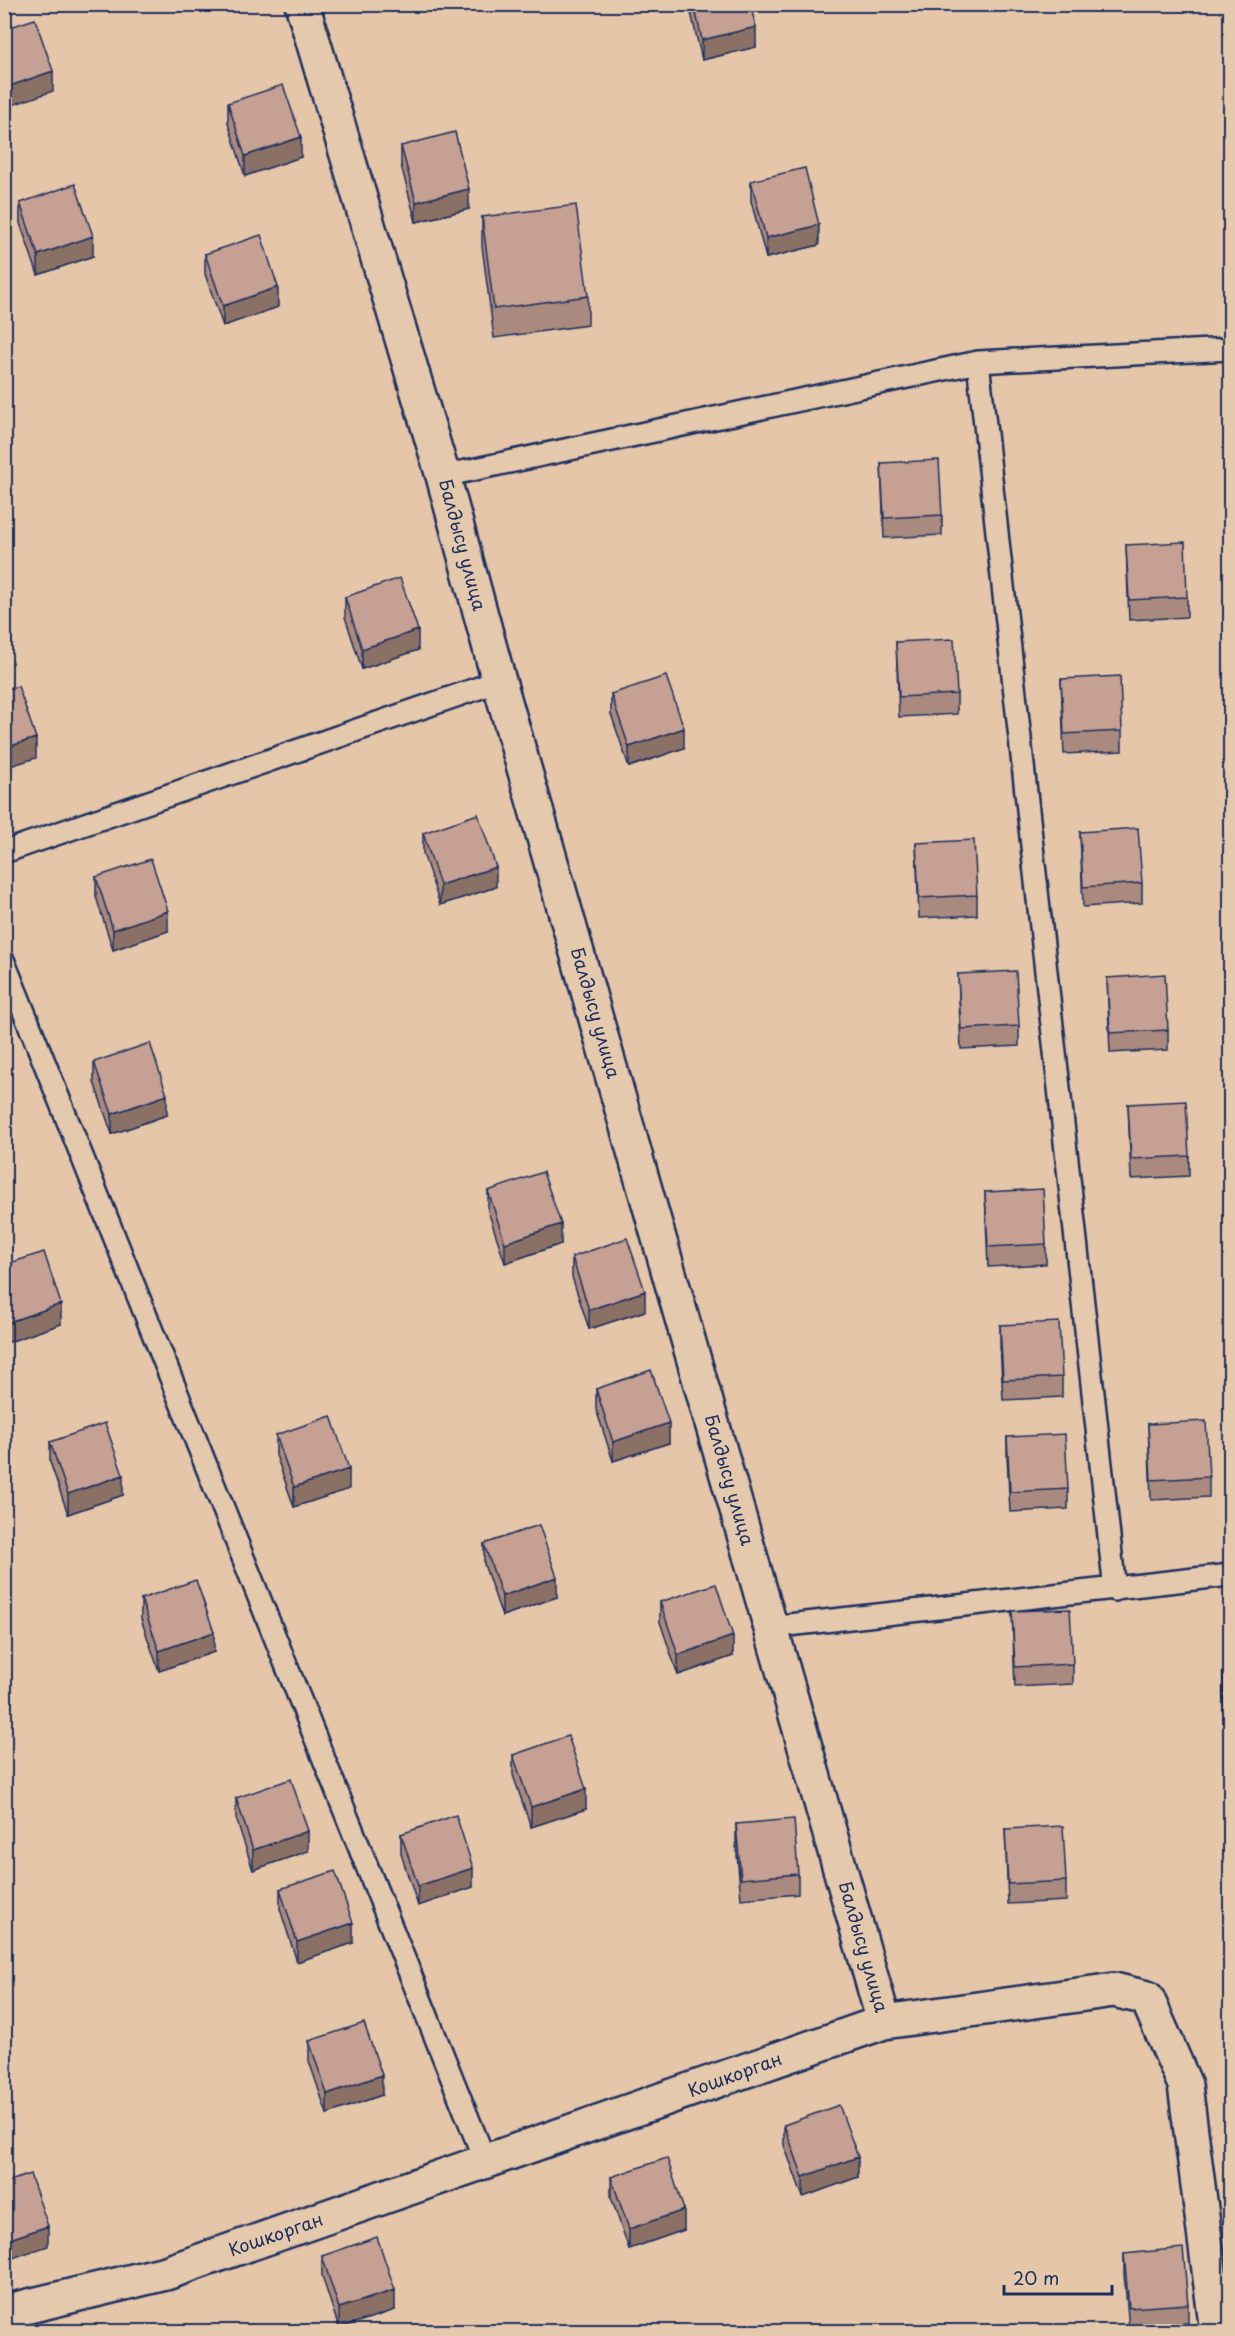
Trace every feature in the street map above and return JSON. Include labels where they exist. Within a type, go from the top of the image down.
[{"type":"street","name":"Балдысу улица","points":[[302,4],[443,476],[499,681],[884,2022]]},
{"type":"street","name":"Кошкорган","points":[[4,2312],[166,2273],[884,2022],[1114,1990],[1147,1998],[1185,2085],[1217,2331]]},
{"type":"lane","points":[[443,476],[978,362],[1230,349]]},
{"type":"lane","points":[[978,362],[1114,1590]]},
{"type":"lane","points":[[4,852],[499,681]]},
{"type":"lane","points":[[4,962],[486,2163]]},
{"type":"lane","points":[[771,1627],[1114,1590],[1230,1575]]},
{"type":"building","points":[[694,4],[750,4],[756,27],[702,40]]},
{"type":"building","points":[[35,19],[53,71],[4,88],[4,29]]},
{"type":"building","points":[[283,85],[301,137],[245,156],[228,103]]},
{"type":"building","points":[[455,132],[469,189],[416,202],[401,146]]},
{"type":"building","points":[[805,168],[819,225],[766,238],[751,181]]},
{"type":"building","points":[[75,184],[93,236],[38,255],[20,203]]},
{"type":"building","points":[[576,205],[588,296],[494,309],[482,217]]},
{"type":"building","points":[[261,235],[278,287],[223,306],[205,254]]},
{"type":"building","points":[[939,460],[942,515],[884,518],[881,463]]},
{"type":"building","points":[[1185,542],[1187,597],[1129,600],[1126,545]]},
{"type":"building","points":[[400,578],[418,630],[362,649],[345,597]]},
{"type":"building","points":[[954,639],[957,694],[899,697],[896,642]]},
{"type":"building","points":[[666,676],[684,728],[629,747],[611,694]]},
{"type":"building","points":[[1120,676],[1122,731],[1064,734],[1061,679]]},
{"type":"building","points":[[18,686],[36,738],[4,748],[4,690]]},
{"type":"building","points":[[478,814],[496,867],[440,885],[423,833]]},
{"type":"building","points":[[1138,828],[1142,883],[1083,887],[1080,832]]},
{"type":"building","points":[[974,840],[977,895],[919,898],[916,843]]},
{"type":"building","points":[[151,859],[168,911],[113,930],[96,877]]},
{"type":"building","points":[[1016,971],[1019,1026],[961,1029],[958,974]]},
{"type":"building","points":[[1165,974],[1168,1030],[1110,1033],[1107,978]]},
{"type":"building","points":[[150,1043],[167,1095],[112,1114],[94,1062]]},
{"type":"building","points":[[1186,1101],[1189,1156],[1131,1159],[1128,1104]]},
{"type":"building","points":[[543,1172],[561,1224],[505,1243],[488,1191]]},
{"type":"building","points":[[1043,1189],[1046,1244],[988,1247],[985,1192]]},
{"type":"building","points":[[627,1238],[645,1291],[589,1310],[572,1257]]},
{"type":"building","points":[[44,1252],[61,1304],[6,1323],[4,1319],[4,1265]]},
{"type":"building","points":[[1059,1322],[1062,1377],[1003,1380],[1000,1325]]},
{"type":"building","points":[[651,1370],[669,1423],[613,1442],[596,1389]]},
{"type":"building","points":[[331,1416],[349,1469],[294,1487],[276,1435]]},
{"type":"building","points":[[1206,1421],[1209,1477],[1151,1480],[1148,1424]]},
{"type":"building","points":[[105,1423],[123,1475],[68,1494],[50,1442]]},
{"type":"building","points":[[1065,1434],[1068,1489],[1010,1492],[1007,1437]]},
{"type":"building","points":[[539,1525],[557,1577],[502,1596],[484,1544]]},
{"type":"building","points":[[196,1580],[214,1632],[159,1651],[141,1599]]},
{"type":"building","points":[[716,1584],[733,1636],[678,1655],[660,1602]]},
{"type":"building","points":[[1070,1609],[1073,1664],[1015,1667],[1012,1611]]},
{"type":"building","points":[[1230,1672],[1230,1728],[1226,1728],[1223,1673]]},
{"type":"building","points":[[568,1736],[586,1789],[531,1807],[513,1755]]},
{"type":"building","points":[[291,1779],[308,1831],[253,1850],[236,1798]]},
{"type":"building","points":[[456,1815],[473,1868],[418,1886],[401,1834]]},
{"type":"building","points":[[794,1819],[798,1874],[741,1879],[736,1824]]},
{"type":"building","points":[[1063,1826],[1066,1881],[1008,1884],[1005,1829]]},
{"type":"building","points":[[335,1871],[353,1923],[297,1942],[280,1889]]},
{"type":"building","points":[[364,2023],[382,2075],[327,2094],[309,2041]]},
{"type":"building","points":[[839,2105],[858,2157],[803,2177],[784,2125]]},
{"type":"building","points":[[667,2158],[684,2210],[629,2229],[611,2177]]},
{"type":"building","points":[[30,2174],[48,2226],[4,2241],[4,2183]]},
{"type":"building","points":[[377,2237],[395,2290],[339,2308],[322,2256]]},
{"type":"building","points":[[1183,2248],[1188,2304],[1129,2308],[1124,2254]]}]
